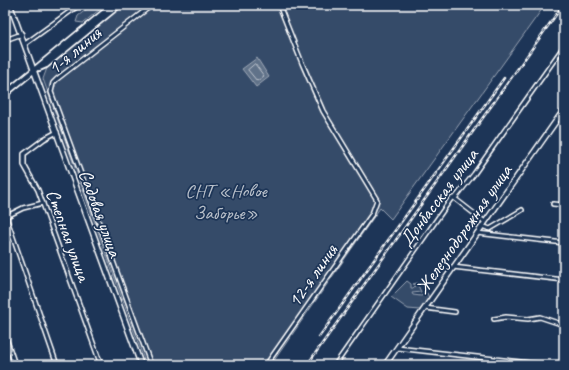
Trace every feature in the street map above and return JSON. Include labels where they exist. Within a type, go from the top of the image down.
[{"type":"main road","points":[[5,94],[114,5]]},
{"type":"main road","points":[[35,69],[46,65],[119,5]]},
{"type":"street","name":"Садовая улица","points":[[10,5],[35,69],[141,365]]},
{"type":"street","points":[[25,44],[79,5]]},
{"type":"street","name":"1-я линия","points":[[151,365],[51,92],[57,79],[152,5]]},
{"type":"street","name":"12-я линия","points":[[266,365],[372,214],[377,200],[323,111],[279,5]]},
{"type":"street","points":[[5,40],[22,34]]},
{"type":"street","name":"Донбасская улица","points":[[335,365],[451,199],[454,198],[474,174],[564,46]]},
{"type":"street","name":"Железнодорожная улица","points":[[385,365],[563,113]]},
{"type":"street","name":"Степная улица","points":[[57,132],[44,139],[24,154],[24,165],[38,190],[101,365]]},
{"type":"street","points":[[454,198],[485,222]]},
{"type":"street","points":[[43,203],[23,208],[5,216],[57,365]]},
{"type":"street","points":[[553,204],[564,205]]},
{"type":"street","points":[[488,235],[490,229],[522,210]]},
{"type":"street","points":[[482,226],[490,229]]},
{"type":"street","points":[[478,234],[564,243]]},
{"type":"street","points":[[454,267],[564,280]]},
{"type":"street","points":[[425,308],[455,312]]},
{"type":"street","points":[[494,320],[506,317],[528,319],[540,317],[564,326]]},
{"type":"street","points":[[5,335],[15,365]]},
{"type":"street","points":[[397,348],[547,365]]},
{"type":"green space","points":[[92,5],[105,5],[83,23],[76,22],[78,16]]},
{"type":"green space","name":"СНТ «Новое Заборье»","points":[[122,5],[545,5],[391,219],[380,208],[271,365],[146,365],[43,79],[47,68]]},
{"type":"green space","points":[[407,281],[411,284],[411,288],[416,285],[413,284],[417,283],[421,292],[412,293],[413,295],[421,296],[427,293],[429,298],[420,310],[408,309],[391,297]]},
{"type":"water","points":[[257,58],[269,77],[256,87],[242,69]]},
{"type":"railway","points":[[307,365],[563,5]]},
{"type":"railway","points":[[319,337],[504,78]]}]
